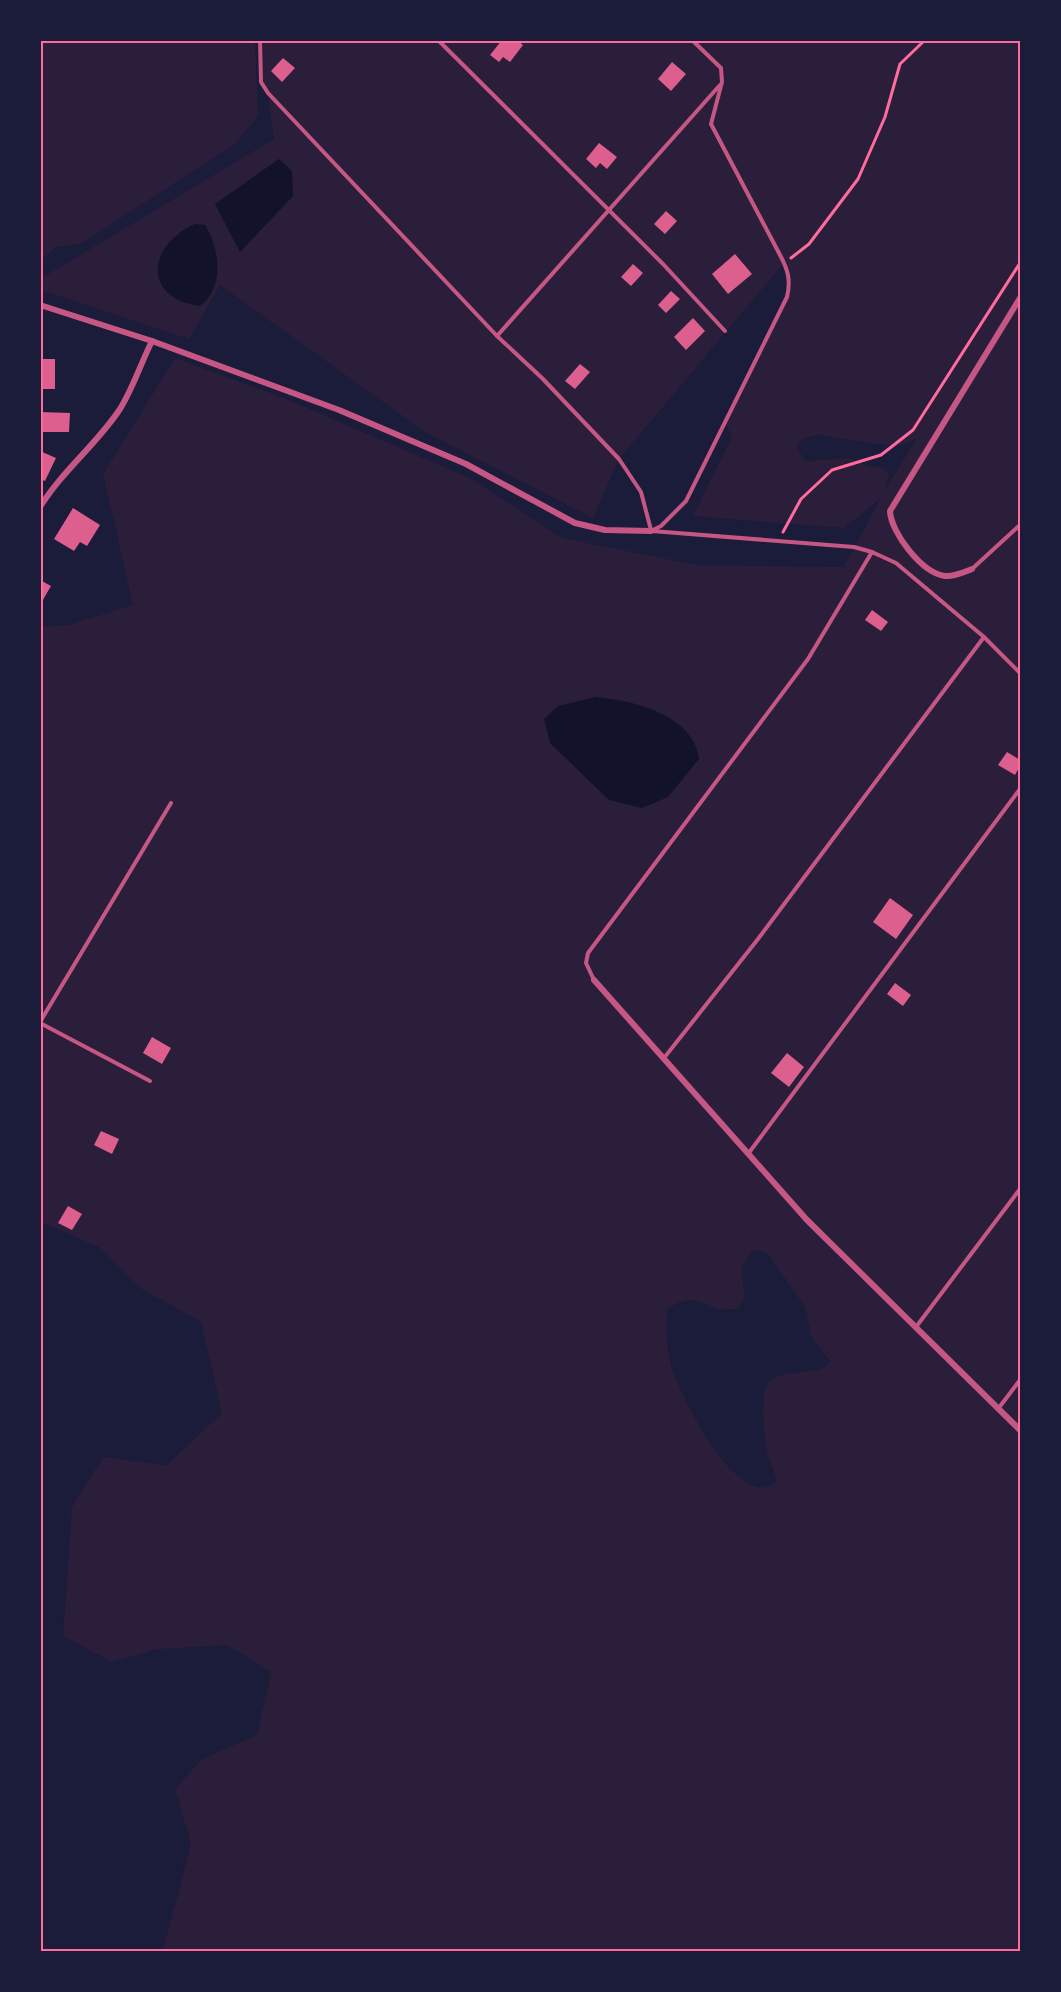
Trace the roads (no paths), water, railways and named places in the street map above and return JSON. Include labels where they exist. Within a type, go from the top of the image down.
[{"type":"street","points":[[972,569],[945,576],[933,571],[899,541],[890,521],[890,511],[1020,297]]},
{"type":"street","points":[[40,304],[152,341],[360,419],[466,464],[575,522],[605,531],[651,531]]},
{"type":"street","points":[[40,507],[54,485],[100,435],[120,408],[152,341]]},
{"type":"street","points":[[594,980],[807,1220],[1020,1430]]},
{"type":"lane","points":[[260,40],[261,82],[268,93],[496,336],[542,378],[619,459],[641,492],[651,531]]},
{"type":"lane","points":[[438,40],[725,331]]},
{"type":"lane","points":[[651,531],[676,513],[695,486],[787,297],[790,284],[784,263],[711,124],[722,82],[721,69],[692,40]]},
{"type":"lane","points":[[496,336],[722,82]]},
{"type":"lane","points":[[972,569],[1020,525]]},
{"type":"lane","points":[[651,531],[854,547],[872,552],[896,563],[984,637],[1020,673]]},
{"type":"lane","points":[[594,980],[585,963],[588,953],[808,659],[872,552]]},
{"type":"lane","points":[[664,1058],[758,939],[984,637]]},
{"type":"lane","points":[[748,1154],[1020,789]]},
{"type":"lane","points":[[150,1081],[40,1023],[171,803]]},
{"type":"lane","points":[[916,1327],[1020,1189]]},
{"type":"lane","points":[[998,1409],[1020,1380]]}]
